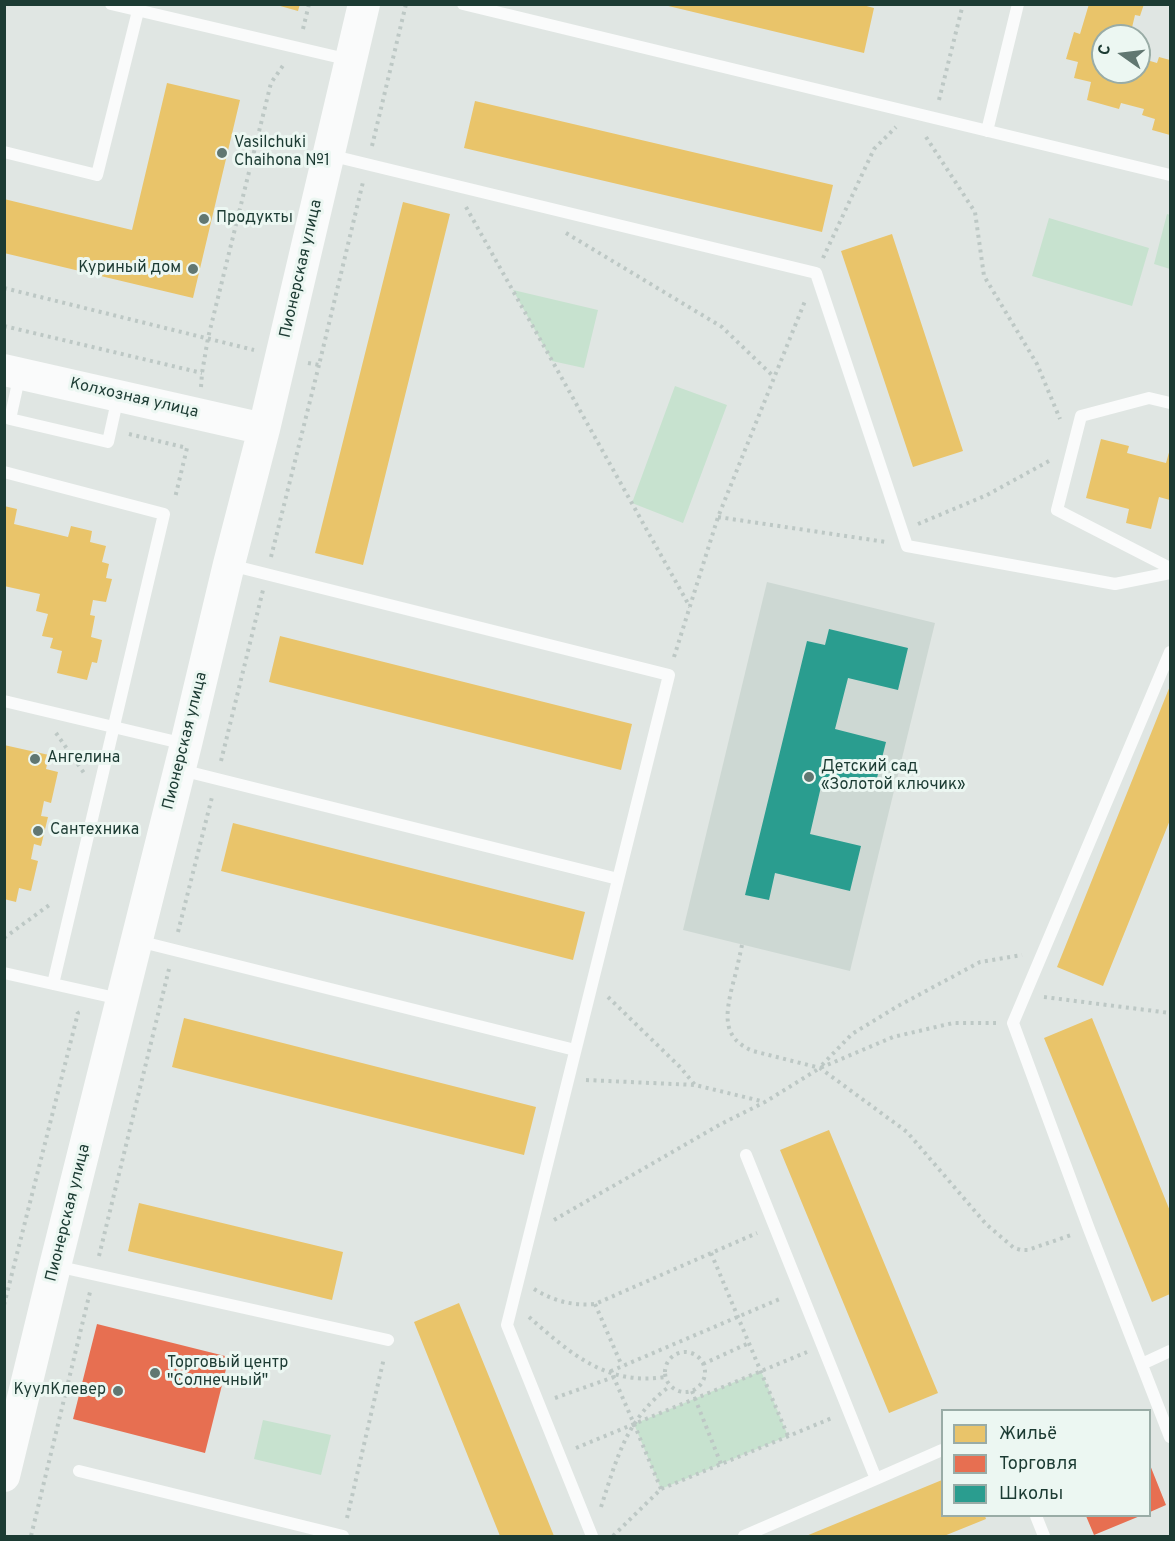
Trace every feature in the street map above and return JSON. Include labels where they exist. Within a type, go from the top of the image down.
[{"type":"street","name":"Пионерская улица","points":[[4,1476],[264,429],[364,4]]},
{"type":"street","name":"Колхозная улица","points":[[12,372],[264,429]]},
{"type":"lane","points":[[111,4],[351,60]]},
{"type":"lane","points":[[463,4],[1170,175]]},
{"type":"lane","points":[[987,131],[1018,4]]},
{"type":"lane","points":[[4,152],[97,175],[138,11]]},
{"type":"lane","points":[[329,155],[816,273],[907,546],[1115,584],[1170,573]]},
{"type":"lane","points":[[12,372],[10,419],[108,442],[118,396]]},
{"type":"lane","points":[[1170,403],[1149,399],[1081,416],[1057,510],[1170,568]]},
{"type":"lane","points":[[4,472],[164,514],[100,784],[58,985]]},
{"type":"lane","points":[[229,564],[669,675],[507,1325],[591,1536]]},
{"type":"lane","points":[[1170,652],[1013,1023],[1089,1229],[1170,1437]]},
{"type":"lane","points":[[4,701],[114,727],[183,757],[216,779],[618,879]]},
{"type":"lane","points":[[137,941],[575,1050]]},
{"type":"lane","points":[[4,973],[122,999]]},
{"type":"lane","points":[[746,1155],[876,1479]]},
{"type":"lane","points":[[55,1266],[388,1340]]},
{"type":"lane","points":[[1142,1364],[1170,1351]]},
{"type":"lane","points":[[744,1536],[941,1450]]},
{"type":"lane","points":[[79,1470],[343,1536]]},
{"type":"lane","points":[[1036,1517],[1044,1536]]},
{"type":"path","points":[[309,4],[302,32],[311,33]]},
{"type":"path","points":[[30,1536],[406,4]]},
{"type":"path","points":[[934,118],[963,4]]},
{"type":"path","points":[[201,393],[208,338],[271,83],[296,48]]},
{"type":"path","points":[[669,675],[718,517],[816,273],[874,149],[911,113],[975,212],[984,276],[1037,364],[1073,448],[987,495],[902,530]]},
{"type":"path","points":[[454,186],[690,607]]},
{"type":"path","points":[[544,207],[555,227],[722,327],[774,377]]},
{"type":"path","points":[[4,288],[319,366]]},
{"type":"path","points":[[4,326],[202,373]]},
{"type":"path","points":[[111,430],[187,448]]},
{"type":"path","points":[[718,517],[907,546]]},
{"type":"path","points":[[40,710],[90,781],[100,784]]},
{"type":"path","points":[[742,945],[727,1016],[731,1034],[737,1041],[753,1051],[819,1068],[907,1132],[986,1224],[1014,1248],[1028,1250],[1089,1229]]},
{"type":"path","points":[[819,1068],[852,1034],[898,1006],[980,962],[1044,951]]},
{"type":"path","points":[[592,982],[680,1067],[695,1085]]},
{"type":"path","points":[[4,1305],[78,1013],[58,985]]},
{"type":"path","points":[[1025,994],[1170,1013]]},
{"type":"path","points":[[530,1234],[721,1124],[765,1102],[819,1068],[893,1037],[943,1025],[1013,1023]]},
{"type":"path","points":[[568,1079],[695,1085],[765,1102]]},
{"type":"path","points":[[518,1279],[554,1299],[576,1305],[595,1304],[774,1225]]},
{"type":"path","points":[[711,1253],[788,1436]]},
{"type":"path","points":[[661,1489],[611,1371],[800,1290]]},
{"type":"path","points":[[512,1303],[580,1359],[613,1376],[639,1379],[665,1377]]},
{"type":"path","points":[[595,1304],[622,1366]]},
{"type":"path","points":[[343,1536],[388,1340]]},
{"type":"path","points":[[703,1364],[749,1343]]},
{"type":"path","points":[[673,1344],[677,1353]]},
{"type":"path","points":[[559,1455],[823,1345]]},
{"type":"path","points":[[677,1353],[691,1353],[698,1356],[703,1364],[704,1379],[701,1385],[692,1391],[678,1392],[670,1386],[665,1377],[667,1363],[677,1353]]},
{"type":"path","points":[[538,1404],[613,1376]]},
{"type":"path","points":[[599,1515],[624,1440],[644,1410],[656,1396],[670,1386]]},
{"type":"path","points":[[692,1391],[721,1464]]},
{"type":"path","points":[[613,1536],[661,1489],[849,1411]]},
{"type":"shaded area","name":"Детский сад «Золотой ключик»","points":[[767,582],[935,623],[850,971],[683,930]]},
{"type":"green space","points":[[1167,214],[1170,215],[1170,269],[1154,264]]},
{"type":"green space","points":[[1049,218],[1149,248],[1132,306],[1032,276]]},
{"type":"green space","points":[[513,290],[598,310],[584,368],[552,361]]},
{"type":"green space","points":[[675,386],[727,405],[683,523],[632,503]]},
{"type":"green space","points":[[761,1371],[788,1436],[661,1489],[634,1424]]},
{"type":"green space","points":[[263,1420],[331,1435],[321,1475],[254,1459]]},
{"type":"building: Жильё","points":[[273,4],[300,4],[298,11]]},
{"type":"building: Жильё","points":[[660,4],[859,4],[874,8],[864,53]]},
{"type":"building: Жильё","points":[[1089,4],[1144,4],[1140,16],[1135,15],[1133,24],[1091,24],[1091,82],[1074,78],[1078,62],[1066,59],[1074,32],[1080,34]]},
{"type":"building: Жильё","points":[[1159,57],[1170,60],[1170,135],[1152,130],[1155,119],[1142,115],[1144,109],[1121,103],[1119,109],[1087,100],[1091,82],[1091,84],[1151,84],[1151,61],[1157,63]]},
{"type":"building: Жильё","points":[[167,83],[240,100],[193,298],[4,253],[4,199],[132,230]]},
{"type":"building: Жильё","points":[[475,101],[833,185],[822,232],[464,148]]},
{"type":"building: Жильё","points":[[403,202],[450,214],[363,565],[315,553]]},
{"type":"building: Жильё","points":[[892,234],[963,451],[913,467],[841,251]]},
{"type":"building: Жильё","points":[[1101,439],[1129,446],[1127,453],[1166,463],[1170,449],[1170,500],[1159,497],[1151,529],[1126,523],[1129,509],[1086,498]]},
{"type":"building: Жильё","points":[[4,506],[17,509],[14,524],[68,537],[71,526],[92,531],[90,542],[106,546],[102,562],[109,564],[106,578],[112,579],[106,602],[93,600],[90,615],[95,616],[91,637],[102,640],[97,663],[92,662],[87,680],[57,673],[62,651],[50,648],[53,638],[42,636],[48,614],[36,611],[40,594],[4,586]]},
{"type":"building: Жильё","points":[[280,636],[632,724],[621,770],[269,682]]},
{"type":"building: Жильё","points":[[1170,686],[1170,820],[1103,986],[1057,967]]},
{"type":"building: Жильё","points":[[4,745],[49,755],[46,769],[58,772],[51,803],[44,801],[41,816],[48,817],[41,846],[34,844],[31,859],[38,861],[31,891],[19,888],[16,902],[4,899]]},
{"type":"building: Жильё","points":[[233,823],[585,912],[573,960],[221,871]]},
{"type":"building: Жильё","points":[[184,1018],[536,1107],[524,1155],[172,1067]]},
{"type":"building: Жильё","points":[[1092,1018],[1170,1211],[1170,1294],[1152,1302],[1044,1038]]},
{"type":"building: Жильё","points":[[829,1130],[938,1393],[889,1413],[780,1150]]},
{"type":"building: Жильё","points":[[139,1203],[343,1252],[332,1300],[128,1251]]},
{"type":"building: Жильё","points":[[459,1303],[554,1536],[500,1536],[414,1322]]},
{"type":"building: Жильё","points":[[941,1480],[941,1517],[985,1517],[986,1519],[944,1536],[806,1536]]},
{"type":"building: Торговля","name":"Торговый центр \"Солнечный\"","points":[[97,1324],[229,1357],[205,1453],[73,1419]]},
{"type":"building: Торговля","points":[[1151,1468],[1166,1505],[1151,1512]]},
{"type":"building: Торговля","points":[[1086,1517],[1138,1517],[1094,1535]]},
{"type":"building: Школы","points":[[829,629],[908,648],[898,690],[848,678],[835,729],[886,742],[874,790],[823,778],[810,834],[861,846],[850,891],[775,873],[769,900],[745,895],[807,641],[825,645]]},
{"type":"place","name":"Vasilchuki Chaihona №1","points":[[222,153]]},
{"type":"place","name":"Продукты","points":[[204,219]]},
{"type":"place","name":"Куриный дом","points":[[193,269]]},
{"type":"place","name":"Ангелина","points":[[35,759]]},
{"type":"place","name":"Детский сад «Золотой ключик»","points":[[809,777]]},
{"type":"place","name":"Сантехника","points":[[38,831]]},
{"type":"place","name":"Торговый центр \"Солнечный\"","points":[[155,1373]]},
{"type":"place","name":"КуулКлевер","points":[[118,1391]]}]
